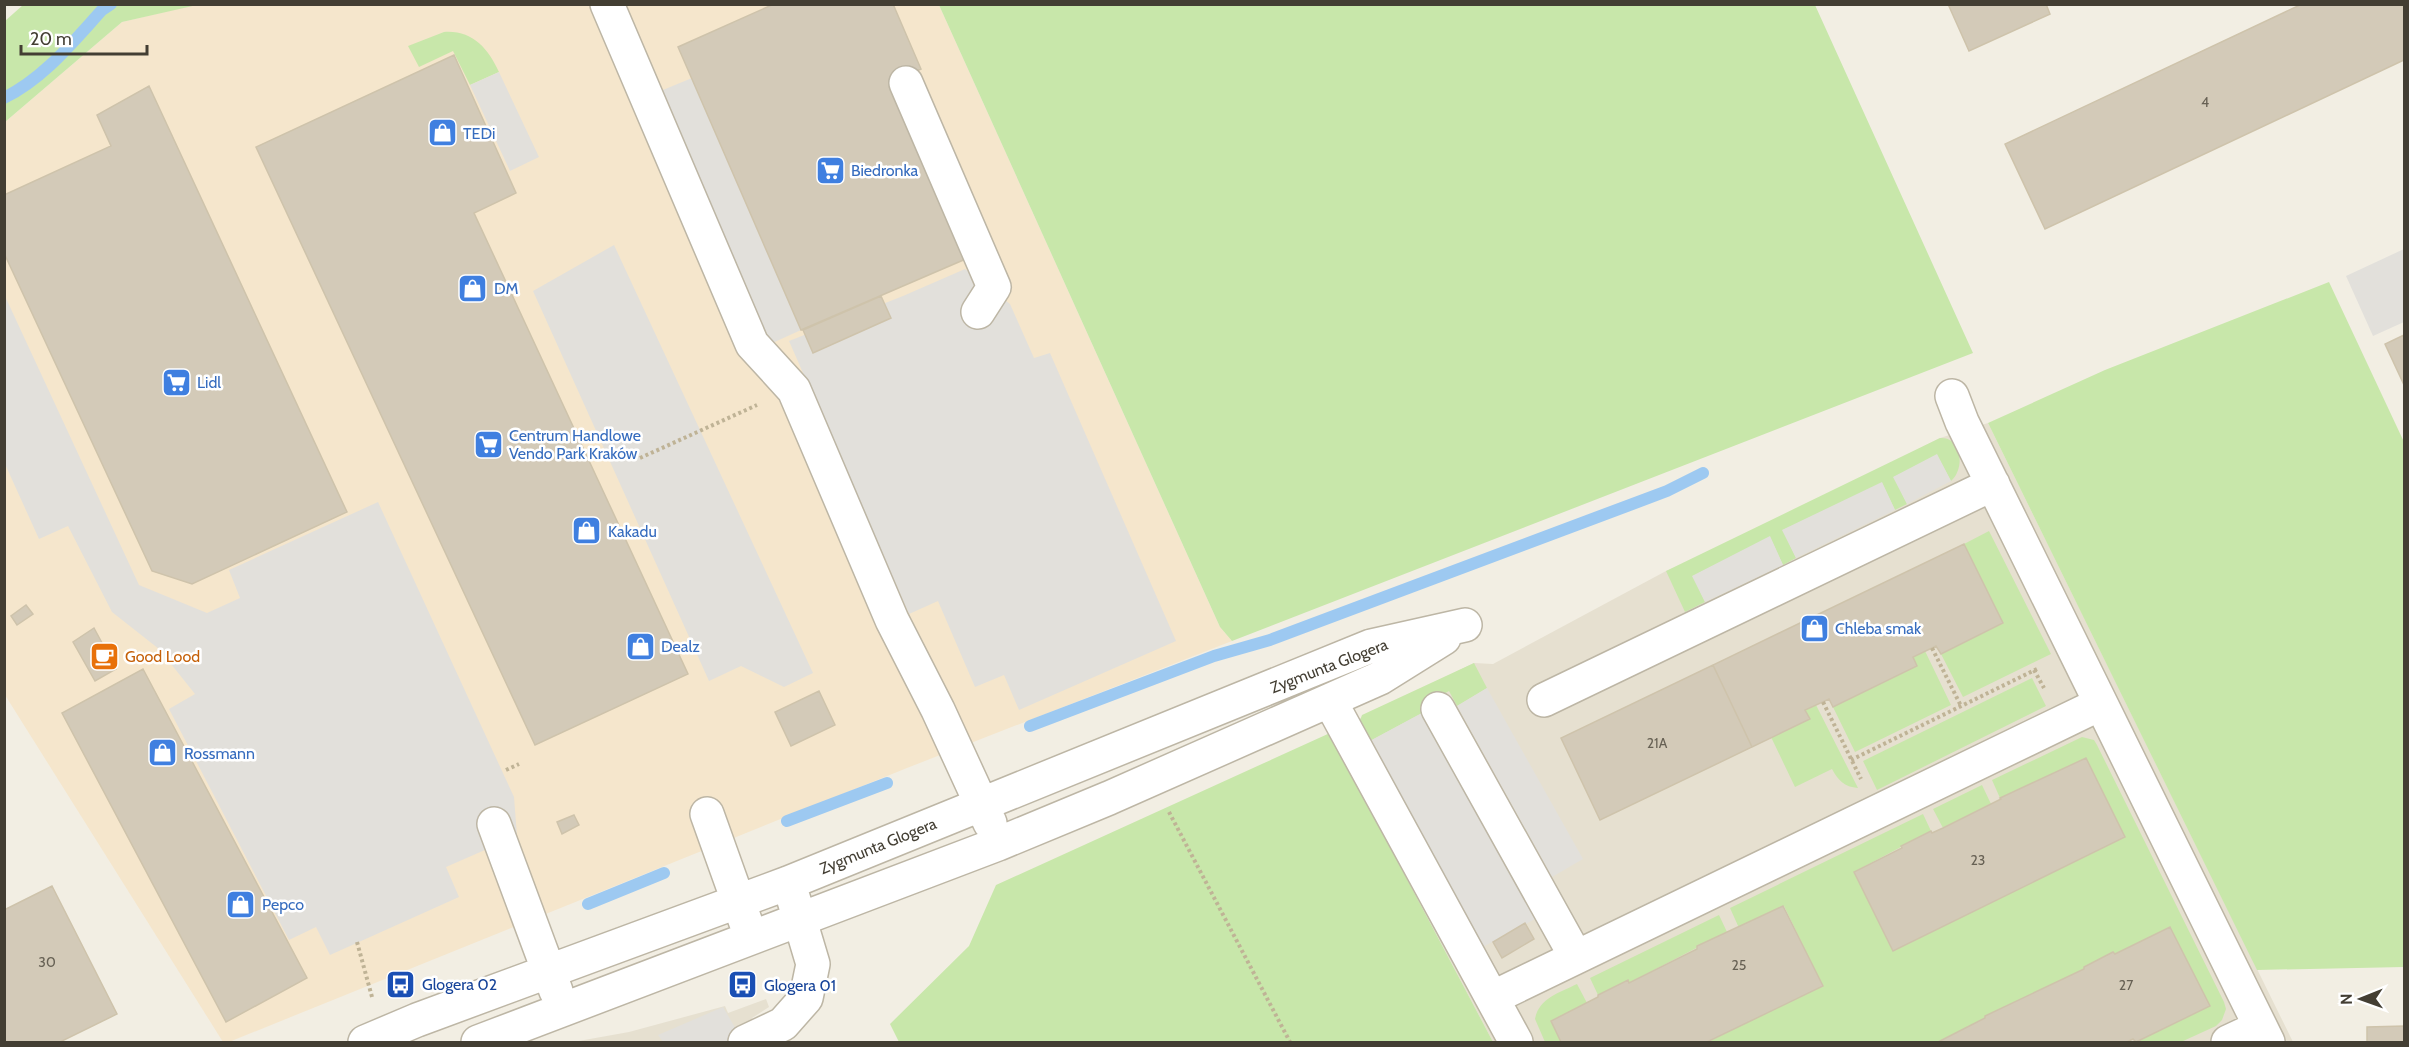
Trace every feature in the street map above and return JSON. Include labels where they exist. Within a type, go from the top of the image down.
[{"type":"street","points":[[607,4],[752,344],[794,390],[892,620],[938,710],[998,844]]},
{"type":"street","points":[[906,82],[994,286],[978,312]]},
{"type":"street","points":[[1952,396],[2100,704],[2264,1035],[2228,1042]]},
{"type":"street","points":[[1544,700],[1993,484]]},
{"type":"street","name":"Zygmunta Glogera","points":[[385,1039],[549,971],[788,883],[1371,646],[1465,625],[1380,678],[1109,798],[998,844],[478,1042]]},
{"type":"street","points":[[1330,701],[1516,1042]]},
{"type":"street","points":[[1492,998],[2100,704]]},
{"type":"street","points":[[1438,709],[1576,957]]},
{"type":"street","points":[[707,814],[752,938]]},
{"type":"street","points":[[494,824],[563,1009]]},
{"type":"street","points":[[745,1042],[783,1024],[806,998],[813,964],[788,883]]},
{"type":"path","points":[[640,458],[767,400]]},
{"type":"path","points":[[1932,648],[1961,706]]},
{"type":"path","points":[[1851,760],[2043,666]]},
{"type":"path","points":[[1822,702],[1877,812]]},
{"type":"path","points":[[506,770],[519,764]]},
{"type":"path","points":[[1166,806],[1290,1042]]},
{"type":"path","points":[[357,942],[373,1000]]},
{"type":"shaded area","points":[[197,4],[939,5],[1220,627],[1232,641],[907,768],[229,1042],[223,1042],[5,695],[5,122],[122,22]]},
{"type":"shaded area","points":[[499,72],[539,157],[510,171],[470,85]]},
{"type":"shaded area","points":[[692,78],[801,330],[768,345],[658,92]]},
{"type":"shaded area","points":[[614,245],[813,673],[784,687],[741,666],[709,681],[533,291]]},
{"type":"shaded area","points":[[2404,249],[2404,322],[2373,336],[2346,276]]},
{"type":"shaded area","points":[[965,269],[1010,304],[1034,358],[1050,353],[1176,641],[1019,710],[1004,675],[975,687],[938,601],[909,614],[789,341]]},
{"type":"shaded area","points":[[4,294],[139,585],[207,613],[240,598],[229,570],[378,502],[514,797],[517,836],[446,867],[459,897],[330,955],[316,927],[289,940],[169,709],[195,694],[159,649],[112,612],[68,526],[39,539],[5,464]]},
{"type":"shaded area","points":[[1988,423],[2293,1042],[1493,1042],[1330,733],[1474,663],[1493,664],[1666,571],[1731,545],[1940,438]]},
{"type":"shaded area","points":[[1937,454],[1951,481],[1907,504],[1893,477]]},
{"type":"shaded area","points":[[1882,482],[1895,510],[1796,558],[1782,530]]},
{"type":"shaded area","points":[[1770,536],[1783,565],[1705,602],[1692,576]]},
{"type":"shaded area","points":[[1487,688],[1583,859],[1552,877],[1457,706]]},
{"type":"shaded area","points":[[1422,713],[1535,919],[1481,948],[1368,742]]},
{"type":"shaded area","points":[[766,999],[769,1007],[752,1018],[767,1042],[573,1042],[629,1032],[725,1006],[728,1013]]},
{"type":"shaded area","points":[[723,1007],[740,1036],[724,1042],[663,1042],[658,1035]]},
{"type":"green space","points":[[23,5],[197,5],[122,22],[5,122],[5,21]]},
{"type":"green space","points":[[939,5],[1815,5],[1973,353],[1232,641],[1220,627]]},
{"type":"green space","points":[[444,32],[463,34],[478,42],[490,55],[499,72],[470,85],[453,51],[419,67],[408,46]]},
{"type":"green space","points":[[2329,282],[2404,442],[2404,967],[2257,970],[1988,423],[2105,370]]},
{"type":"green space","points":[[1940,438],[1953,442],[1959,454],[1959,469],[1951,481],[1937,455],[1894,477],[1907,504],[1895,510],[1882,483],[1783,530],[1796,558],[1783,565],[1770,537],[1693,576],[1705,602],[1685,612],[1666,571]]},
{"type":"green space","points":[[1989,531],[2051,654],[1963,697],[1941,654],[2003,623],[1964,544]]},
{"type":"green space","points":[[1925,651],[1951,705],[1855,752],[1833,707],[1917,666],[1913,657]]},
{"type":"green space","points":[[1474,663],[1487,688],[1457,706],[1449,691],[1420,707],[1422,713],[1368,742],[1359,723],[1362,715]]},
{"type":"green space","points":[[2032,678],[2046,706],[1877,790],[1863,761]]},
{"type":"green space","points":[[1816,705],[1858,788],[1842,782],[1832,769],[1795,787],[1771,737],[1809,718],[1805,710]]},
{"type":"green space","points":[[1330,733],[1493,1042],[899,1042],[890,1024],[969,946],[996,885]]},
{"type":"green space","points":[[2082,737],[2094,740],[2097,745],[2224,1002],[2226,1009],[2222,1020],[2216,1026],[2181,1042],[2136,1042],[2209,1006],[2170,927],[2115,954],[2113,952],[2084,969],[1985,1016],[1938,1042],[1708,1042],[1822,985],[1784,906],[1739,928],[1730,908],[1923,814],[1931,831],[1854,872],[1893,951],[2125,837],[2086,758],[2000,798],[1992,780]]},
{"type":"green space","points":[[1982,785],[1991,804],[1943,828],[1933,809]]},
{"type":"green space","points":[[1719,915],[1727,932],[1629,983],[1628,981],[1598,995],[1590,978]]},
{"type":"green space","points":[[1577,984],[1587,1003],[1551,1021],[1561,1042],[1545,1042],[1535,1019],[1537,1012],[1545,1001]]},
{"type":"building","name":"Biedronka","points":[[774,4],[893,4],[921,69],[891,82],[968,258],[801,330],[678,47]]},
{"type":"building","points":[[1948,4],[2046,4],[2050,14],[1969,51]]},
{"type":"building","points":[[2302,4],[2404,4],[2404,60],[2045,229],[2005,144]]},
{"type":"building","name":"Centrum Handlowe Vendo Park Kraków","points":[[454,55],[516,193],[474,213],[688,674],[535,745],[256,147]]},
{"type":"building","name":"Lidl","points":[[149,86],[347,512],[192,584],[152,571],[4,253],[4,195],[111,146],[97,115]]},
{"type":"building","points":[[881,296],[891,318],[813,353],[803,330]]},
{"type":"building","points":[[2404,335],[2404,385],[2385,344]]},
{"type":"building","points":[[1964,544],[2003,623],[1941,654],[1936,646],[1913,657],[1917,666],[1833,707],[1829,699],[1805,710],[1810,719],[1752,747],[1713,665]]},
{"type":"building","points":[[26,605],[33,614],[17,625],[11,616]]},
{"type":"building","points":[[94,628],[116,669],[95,681],[73,642]]},
{"type":"building","points":[[1713,665],[1752,747],[1600,820],[1561,738]]},
{"type":"building","points":[[143,669],[307,978],[226,1022],[62,713]]},
{"type":"building","points":[[819,691],[835,725],[791,746],[775,712]]},
{"type":"building","points":[[2086,758],[2125,837],[1893,951],[1854,872],[1931,831],[1932,833],[1943,828],[2000,798]]},
{"type":"building","points":[[574,815],[579,825],[562,834],[557,822]]},
{"type":"building","points":[[52,886],[117,1014],[60,1042],[4,1042],[4,910]]},
{"type":"building","points":[[1783,906],[1823,986],[1707,1042],[1561,1042],[1551,1021],[1628,980],[1629,983],[1697,949],[1697,946]]},
{"type":"building","points":[[1525,923],[1534,939],[1502,958],[1493,942]]},
{"type":"building","points":[[2170,927],[2210,1006],[2136,1042],[2133,1039],[2127,1042],[1938,1042],[1985,1016],[2084,969],[2113,952],[2115,954]]},
{"type":"building","points":[[2404,1026],[2404,1042],[2367,1042],[2367,1027]]},
{"type":"waterway","points":[[4,98],[45,70],[102,10],[111,4]]},
{"type":"waterway","points":[[1030,726],[1214,656],[1270,640],[1667,491],[1703,473]]},
{"type":"waterway","points":[[787,821],[887,783]]},
{"type":"waterway","points":[[588,904],[664,873]]},
{"type":"place","name":"TEDi","points":[[442,133]]},
{"type":"place","name":"Biedronka","points":[[830,170]]},
{"type":"place","name":"DM","points":[[473,288]]},
{"type":"place","name":"Lidl","points":[[176,382]]},
{"type":"place","name":"Centrum Handlowe Vendo Park Kraków","points":[[488,444]]},
{"type":"place","name":"Kakadu","points":[[587,531]]},
{"type":"place","name":"Chleba smak","points":[[1814,628]]},
{"type":"place","name":"Dealz","points":[[640,646]]},
{"type":"place","name":"Good Lood","points":[[104,656]]},
{"type":"place","name":"Rossmann","points":[[163,753]]},
{"type":"place","name":"Pepco","points":[[241,904]]},
{"type":"place","name":"Glogera 02","points":[[401,984]]},
{"type":"place","name":"Glogera 01","points":[[743,985]]}]
